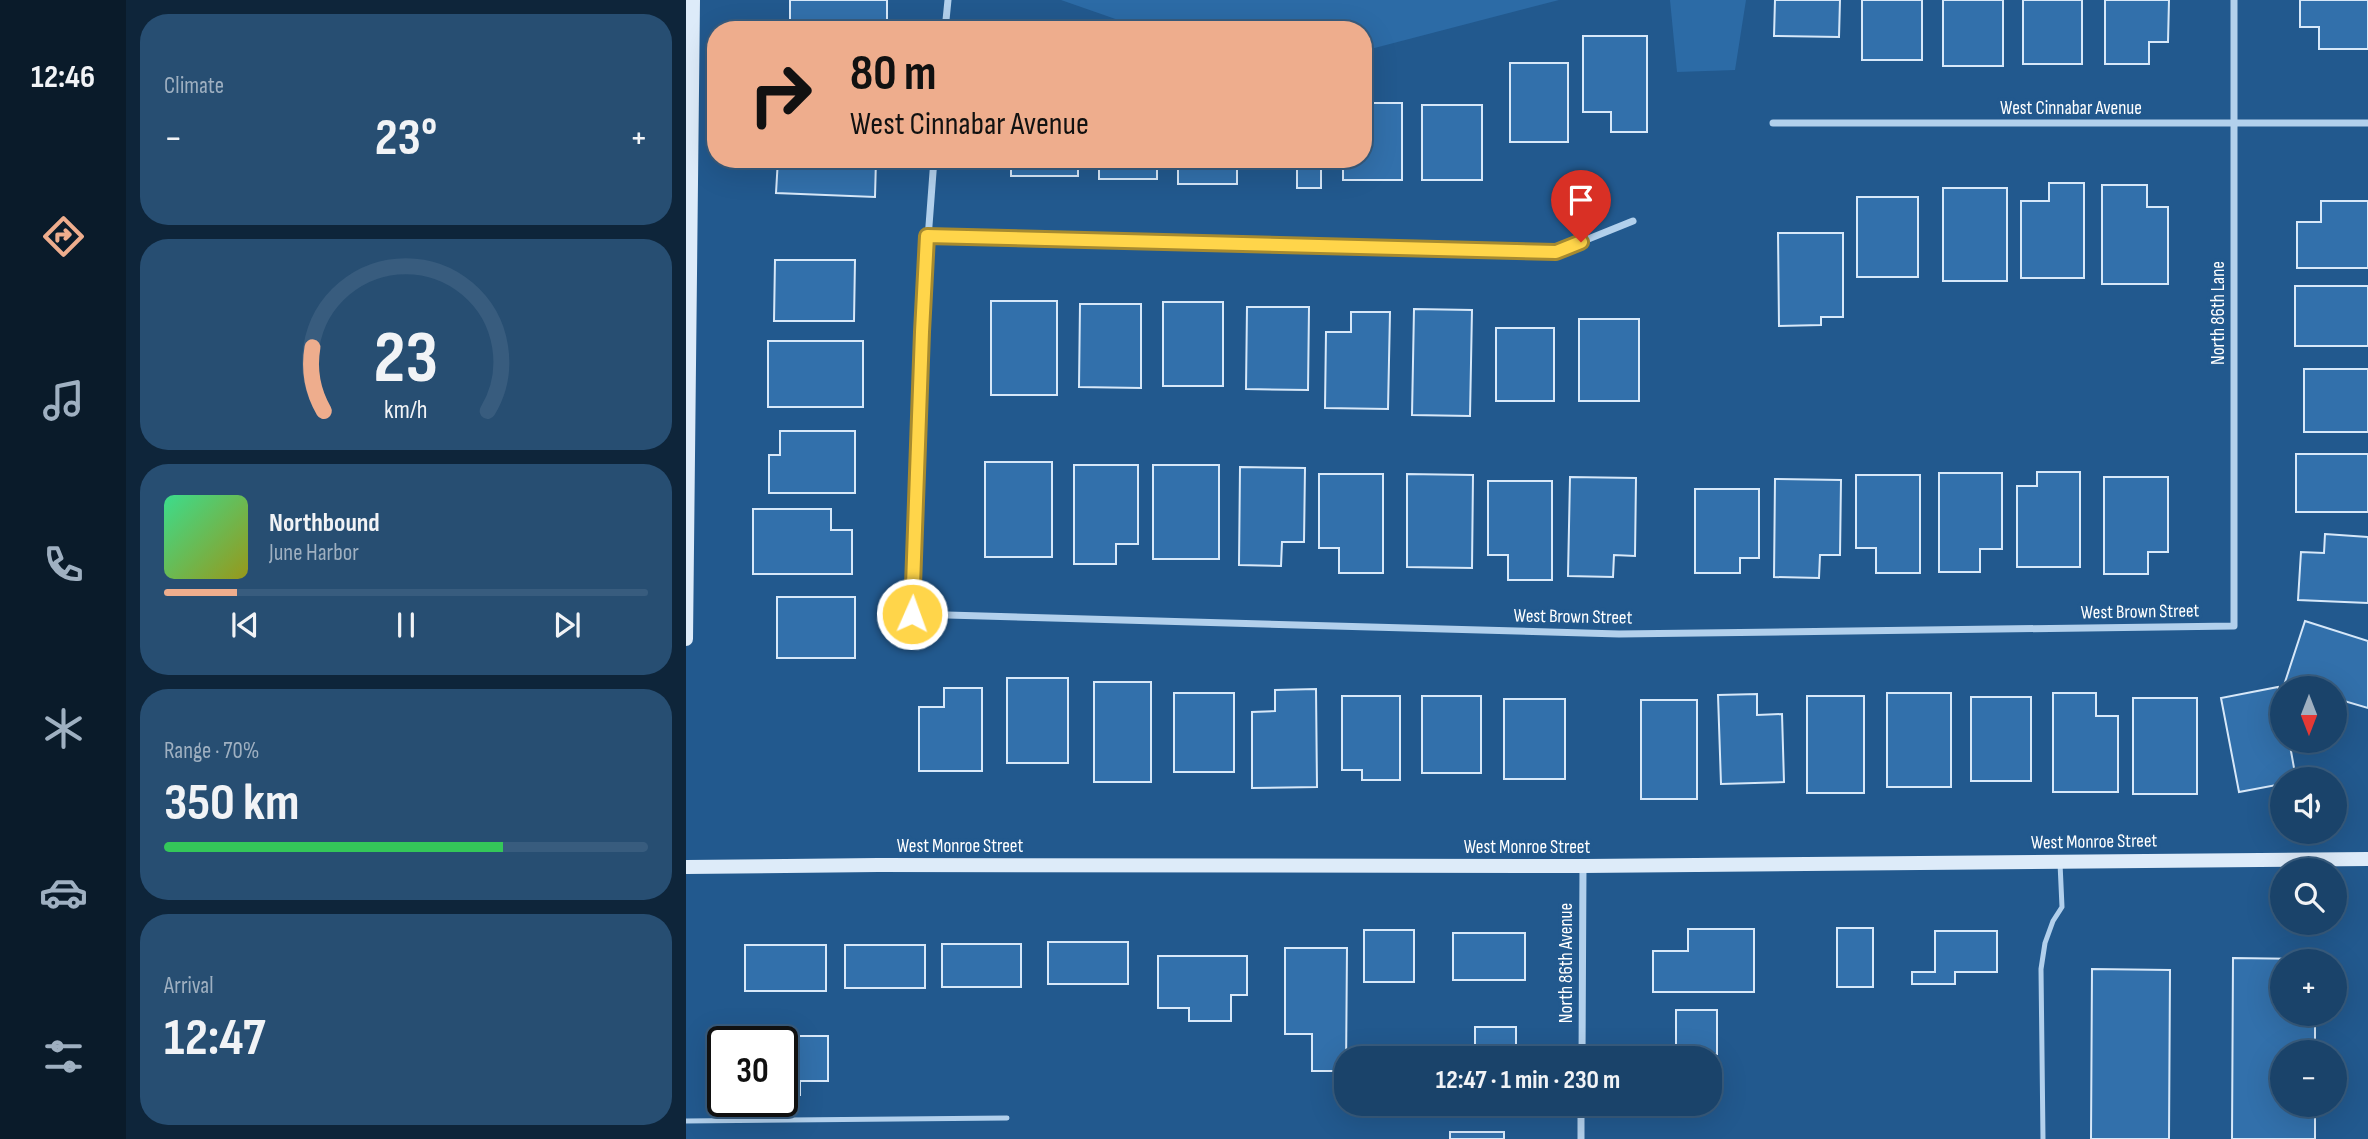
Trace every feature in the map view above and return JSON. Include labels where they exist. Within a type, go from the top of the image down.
[{"type":"street","points":[[686,639],[693,0]]},
{"type":"street","points":[[946,21],[947,0]]},
{"type":"street","name":"North 86th Lane","points":[[2234,0],[2234,626]]},
{"type":"street","name":"West Cinnabar Avenue","points":[[1773,123],[2368,123]]},
{"type":"street","points":[[933,168],[927,236],[1556,252],[1633,221]]},
{"type":"street","name":"West Brown Street","points":[[927,236],[912,614],[1619,634],[2234,626]]},
{"type":"street","name":"West Monroe Street","points":[[686,867],[1583,866],[2368,859]]},
{"type":"street","name":"North 86th Avenue","points":[[1581,1046],[1583,866]]},
{"type":"street","points":[[1581,1116],[1581,1139]]},
{"type":"lane","points":[[2043,1139],[2041,969],[2045,943],[2053,921],[2062,907],[2060,862]]},
{"type":"lane","points":[[686,1121],[1007,1118]]},
{"type":"shaded area","points":[[1061,0],[1559,0],[1372,49],[1372,21],[1121,21]]},
{"type":"shaded area","points":[[1670,0],[1746,0],[1735,70],[1677,72]]},
{"type":"building","points":[[790,0],[887,0],[887,21],[790,21]]},
{"type":"building","points":[[1775,0],[1840,0],[1839,37],[1774,36]]},
{"type":"building","points":[[1862,0],[1922,0],[1922,60],[1862,60]]},
{"type":"building","points":[[1943,0],[2003,0],[2003,66],[1943,66]]},
{"type":"building","points":[[2023,0],[2082,0],[2082,64],[2023,64]]},
{"type":"building","points":[[2105,0],[2169,0],[2168,42],[2149,42],[2149,64],[2105,64]]},
{"type":"building","points":[[2300,0],[2368,0],[2368,49],[2319,49],[2319,27],[2300,27]]},
{"type":"building","points":[[1583,36],[1647,36],[1647,132],[1611,132],[1611,112],[1583,112]]},
{"type":"building","points":[[1510,63],[1568,63],[1568,142],[1510,142]]},
{"type":"building","points":[[1372,103],[1402,103],[1402,180],[1343,180],[1343,168],[1372,168]]},
{"type":"building","points":[[1422,105],[1482,105],[1482,180],[1422,180]]},
{"type":"building","points":[[777,168],[876,168],[875,197],[776,193]]},
{"type":"building","points":[[1011,168],[1078,168],[1078,176],[1011,176]]},
{"type":"building","points":[[1099,168],[1157,168],[1157,179],[1099,179]]},
{"type":"building","points":[[1178,168],[1237,168],[1237,184],[1178,184]]},
{"type":"building","points":[[1321,168],[1321,188],[1297,188],[1297,169],[1257,169]]},
{"type":"building","points":[[2049,183],[2084,183],[2084,278],[2021,278],[2021,201],[2049,201]]},
{"type":"building","points":[[2102,185],[2147,185],[2147,207],[2168,207],[2168,284],[2102,284]]},
{"type":"building","points":[[1943,188],[2007,188],[2007,281],[1943,281]]},
{"type":"building","points":[[1857,197],[1918,197],[1918,277],[1857,277]]},
{"type":"building","points":[[2321,201],[2368,201],[2368,268],[2297,268],[2297,222],[2321,222]]},
{"type":"building","points":[[1778,233],[1843,233],[1843,317],[1821,317],[1821,325],[1779,326]]},
{"type":"building","points":[[775,260],[855,260],[854,321],[774,321]]},
{"type":"building","points":[[2295,286],[2368,286],[2368,346],[2295,346]]},
{"type":"building","points":[[991,301],[1057,301],[1057,395],[991,395]]},
{"type":"building","points":[[1163,302],[1223,302],[1223,386],[1163,386]]},
{"type":"building","points":[[1080,304],[1141,304],[1141,388],[1079,387]]},
{"type":"building","points":[[1247,307],[1309,307],[1308,390],[1246,389]]},
{"type":"building","points":[[1414,309],[1472,310],[1470,416],[1412,415]]},
{"type":"building","points":[[1351,312],[1390,312],[1388,409],[1325,408],[1326,332],[1351,332]]},
{"type":"building","points":[[1579,319],[1639,319],[1639,401],[1579,401]]},
{"type":"building","points":[[1496,328],[1554,328],[1554,401],[1496,401]]},
{"type":"building","points":[[768,341],[863,341],[863,407],[768,407]]},
{"type":"building","points":[[2304,369],[2368,369],[2368,432],[2304,432]]},
{"type":"building","points":[[780,431],[855,431],[855,493],[769,493],[769,455],[780,455]]},
{"type":"building","points":[[2296,454],[2368,454],[2368,512],[2296,512]]},
{"type":"building","points":[[985,462],[1052,462],[1052,557],[985,557]]},
{"type":"building","points":[[1074,465],[1138,465],[1138,544],[1116,544],[1116,564],[1074,564]]},
{"type":"building","points":[[1153,465],[1219,465],[1219,559],[1153,559]]},
{"type":"building","points":[[1240,467],[1305,468],[1304,542],[1282,542],[1281,566],[1239,565]]},
{"type":"building","points":[[2037,472],[2080,472],[2080,567],[2017,567],[2017,486],[2037,486]]},
{"type":"building","points":[[1939,473],[2002,473],[2002,549],[1980,549],[1980,572],[1939,572]]},
{"type":"building","points":[[1319,474],[1383,474],[1383,573],[1339,573],[1339,548],[1319,548]]},
{"type":"building","points":[[1407,474],[1473,475],[1472,568],[1407,567]]},
{"type":"building","points":[[1856,475],[1920,475],[1920,573],[1876,573],[1876,548],[1856,548]]},
{"type":"building","points":[[1570,477],[1636,478],[1635,556],[1614,555],[1613,577],[1568,576]]},
{"type":"building","points":[[2104,477],[2168,477],[2168,552],[2148,552],[2148,574],[2104,574]]},
{"type":"building","points":[[1775,479],[1841,480],[1840,555],[1820,555],[1819,578],[1774,577]]},
{"type":"building","points":[[1488,481],[1552,481],[1552,580],[1508,580],[1508,555],[1488,555]]},
{"type":"building","points":[[1695,489],[1759,489],[1759,558],[1740,558],[1740,573],[1695,573]]},
{"type":"building","points":[[753,509],[831,509],[831,530],[852,530],[852,574],[753,574]]},
{"type":"building","points":[[2325,534],[2368,537],[2368,603],[2298,600],[2301,552],[2324,553]]},
{"type":"building","points":[[777,597],[855,597],[855,658],[777,658]]},
{"type":"building","points":[[2305,621],[2368,641],[2368,708],[2347,702],[2347,676],[2287,676]]},
{"type":"building","points":[[1007,678],[1068,678],[1068,763],[1007,763]]},
{"type":"building","points":[[1094,682],[1151,682],[1151,782],[1094,782]]},
{"type":"building","points":[[944,688],[982,688],[982,771],[919,771],[919,707],[944,707]]},
{"type":"building","points":[[1316,689],[1317,787],[1252,788],[1252,712],[1275,711],[1275,690]]},
{"type":"building","points":[[2270,689],[2270,753],[2291,753],[2294,767],[2270,767],[2270,786],[2239,792],[2221,698]]},
{"type":"building","points":[[1174,693],[1234,693],[1234,772],[1174,772]]},
{"type":"building","points":[[1887,693],[1951,693],[1951,787],[1887,787]]},
{"type":"building","points":[[2053,693],[2096,693],[2096,716],[2118,716],[2118,792],[2053,792]]},
{"type":"building","points":[[1757,694],[1757,715],[1782,714],[1784,782],[1721,784],[1718,695]]},
{"type":"building","points":[[1342,696],[1400,696],[1400,780],[1362,780],[1362,770],[1342,770]]},
{"type":"building","points":[[1422,696],[1481,696],[1481,773],[1422,773]]},
{"type":"building","points":[[1807,696],[1864,696],[1864,793],[1807,793]]},
{"type":"building","points":[[1971,697],[2031,697],[2031,781],[1971,781]]},
{"type":"building","points":[[2133,698],[2197,698],[2197,794],[2133,794]]},
{"type":"building","points":[[1504,699],[1565,699],[1565,779],[1504,779]]},
{"type":"building","points":[[1641,700],[1697,700],[1697,799],[1641,799]]},
{"type":"building","points":[[1837,928],[1873,928],[1873,987],[1837,987]]},
{"type":"building","points":[[1688,929],[1754,929],[1754,992],[1653,992],[1653,951],[1688,951]]},
{"type":"building","points":[[1364,930],[1414,930],[1414,982],[1364,982]]},
{"type":"building","points":[[1935,931],[1997,931],[1997,972],[1955,972],[1955,984],[1912,984],[1912,972],[1935,972]]},
{"type":"building","points":[[1453,933],[1525,933],[1525,980],[1453,980]]},
{"type":"building","points":[[1048,942],[1128,942],[1128,984],[1048,984]]},
{"type":"building","points":[[942,944],[1021,944],[1021,987],[942,987]]},
{"type":"building","points":[[745,945],[826,945],[826,991],[745,991]]},
{"type":"building","points":[[845,945],[925,945],[925,988],[845,988]]},
{"type":"building","points":[[1285,948],[1347,948],[1346,1046],[1334,1046],[1334,1071],[1312,1071],[1312,1034],[1285,1034]]},
{"type":"building","points":[[1158,956],[1247,956],[1247,995],[1231,995],[1231,1021],[1189,1021],[1189,1008],[1158,1008]]},
{"type":"building","points":[[2233,958],[2270,958],[2270,1026],[2315,1026],[2315,1040],[2270,1040],[2270,1117],[2315,1117],[2315,1139],[2232,1139]]},
{"type":"building","points":[[2092,969],[2170,970],[2169,1139],[2091,1139]]},
{"type":"building","points":[[1676,1010],[1717,1010],[1717,1046],[1676,1046]]},
{"type":"building","points":[[1475,1027],[1516,1027],[1516,1046],[1475,1046]]},
{"type":"building","points":[[798,1036],[828,1036],[828,1081],[800,1081],[800,1095]]},
{"type":"building","points":[[1450,1132],[1504,1132],[1504,1139],[1450,1139]]},
{"type":"route","points":[[912,614],[927,236],[1556,252],[1581,242]]}]
